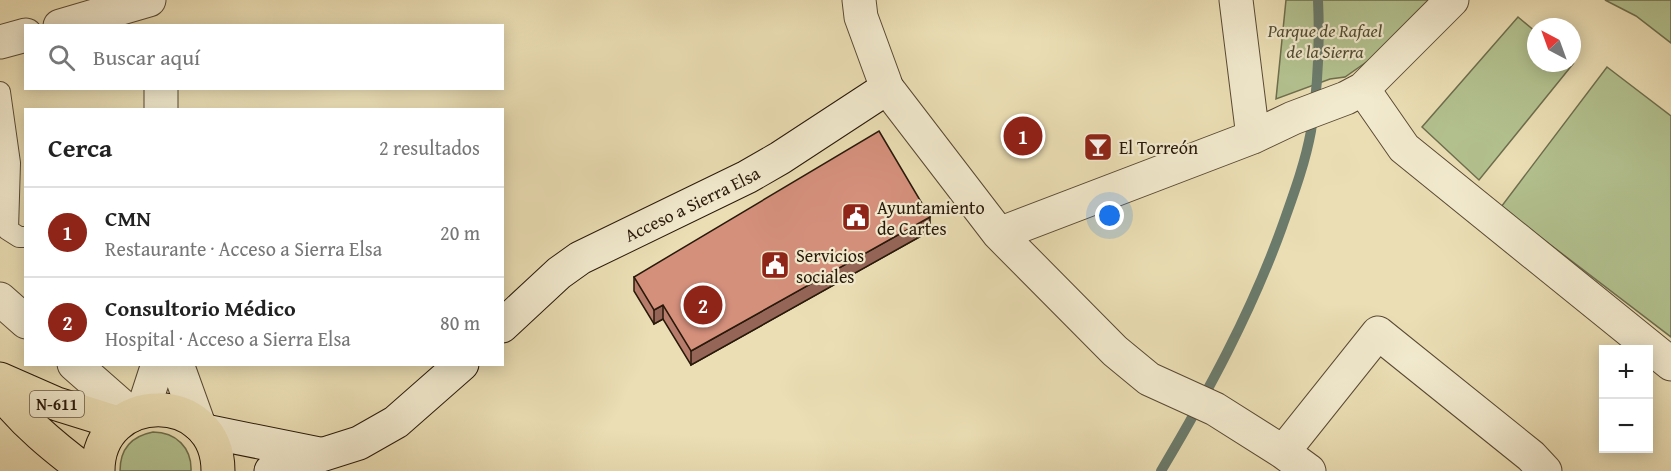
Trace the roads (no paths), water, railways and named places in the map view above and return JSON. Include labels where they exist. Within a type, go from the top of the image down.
[{"type":"highway","name":"N-611","points":[[0,379],[57,404],[131,416],[163,410],[178,412],[202,428]]},
{"type":"highway","name":"N-611","points":[[0,391],[10,405],[59,450],[86,471]]},
{"type":"highway","points":[[98,471],[101,450],[131,416]]},
{"type":"highway","points":[[202,428],[214,448],[218,471]]},
{"type":"street","points":[[67,24],[150,0],[155,24]]},
{"type":"street","points":[[859,0],[861,17],[887,88],[999,234],[1115,351],[1149,379],[1215,409],[1310,471]]},
{"type":"street","points":[[1236,0],[1253,137]]},
{"type":"street","points":[[999,234],[1253,137],[1293,118],[1355,94],[1452,0]]},
{"type":"street","points":[[0,42],[24,36]]},
{"type":"street","name":"Acceso a Sierra Elsa","points":[[504,324],[559,273],[579,258],[747,177],[887,88]]},
{"type":"street","points":[[161,90],[161,108]]},
{"type":"street","points":[[1355,94],[1404,148],[1671,364]]},
{"type":"street","points":[[0,299],[24,320]]},
{"type":"street","points":[[1283,452],[1377,333],[1531,456],[1545,471]]},
{"type":"street","points":[[76,366],[131,416],[157,366]]},
{"type":"street","points":[[178,366],[202,428],[324,455]]},
{"type":"street","points":[[271,471],[359,443],[396,422],[460,366]]},
{"type":"lane","points":[[0,92],[10,163],[8,230],[19,237],[24,237]]},
{"type":"waterway","points":[[1161,471],[1212,382],[1257,290],[1294,192],[1311,131],[1318,66],[1318,0]]},
{"type":"place","name":"CMN","points":[[1023,136]]},
{"type":"place","name":"El Torreón","points":[[1098,147]]},
{"type":"place","name":"Ayuntamiento de Cartes","points":[[856,217]]},
{"type":"place","name":"Servicios sociales","points":[[775,265]]},
{"type":"place","name":"Consultorio Médico","points":[[703,305]]},
{"type":"park label","name":"Parque de Rafael de la Sierra","points":[[1325,40]]}]
